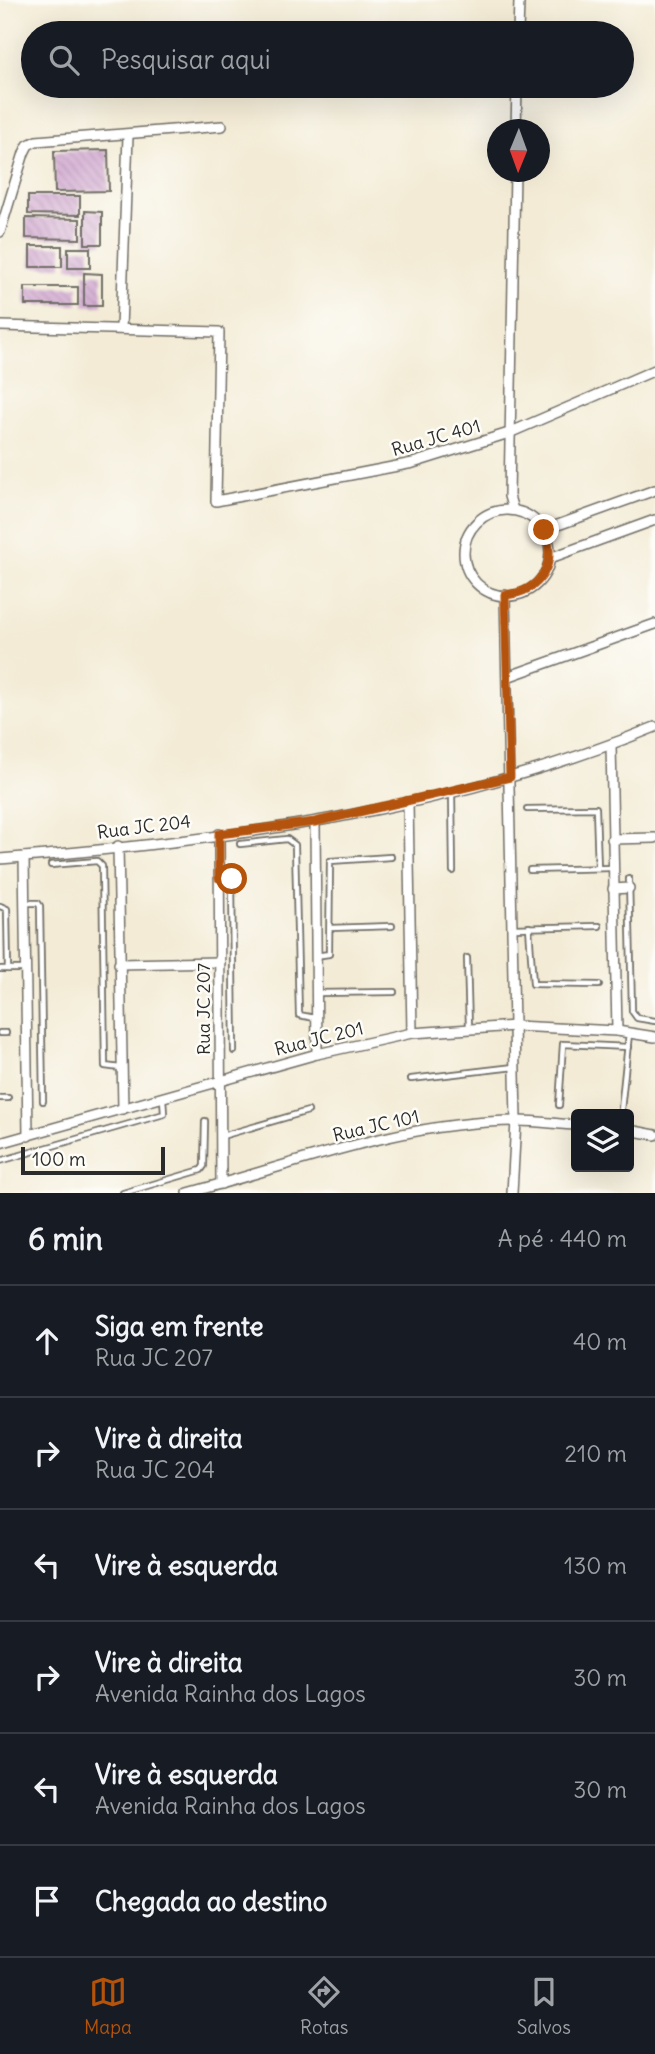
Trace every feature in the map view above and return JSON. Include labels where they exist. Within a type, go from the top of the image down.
[{"type":"street","points":[[518,21],[519,2]]},
{"type":"street","points":[[516,119],[517,98]]},
{"type":"street","points":[[0,232],[28,145],[36,141],[222,127]]},
{"type":"street","points":[[0,326],[121,329],[128,136]]},
{"type":"street","points":[[513,510],[509,496],[509,433],[515,182]]},
{"type":"street","name":"Rua JC 401","points":[[121,329],[219,332],[216,501],[413,463],[509,433],[655,370]]},
{"type":"street","points":[[544,530],[655,490]]},
{"type":"street","points":[[513,510],[530,516],[544,530],[549,543],[550,558],[545,574],[534,586],[519,594],[505,595],[486,590],[474,580],[464,555],[467,536],[478,521],[494,512],[513,510]]},
{"type":"street","points":[[550,558],[655,520]]},
{"type":"street","points":[[505,595],[515,1026],[516,1121],[512,1193]]},
{"type":"street","points":[[507,677],[655,624]]},
{"type":"street","name":"Rua JC 204","points":[[0,859],[315,822],[452,793],[510,777],[611,745],[655,727]]},
{"type":"street","points":[[611,745],[617,1031]]},
{"type":"street","points":[[408,802],[412,1033]]},
{"type":"street","points":[[315,822],[317,1054]]},
{"type":"street","name":"Rua JC 207","points":[[219,834],[221,1184]]},
{"type":"street","points":[[612,839],[655,838]]},
{"type":"street","points":[[118,846],[120,1068],[123,1109]]},
{"type":"street","points":[[24,857],[28,1136]]},
{"type":"street","points":[[613,889],[629,884]]},
{"type":"street","points":[[119,964],[220,962]]},
{"type":"street","name":"Rua JC 201","points":[[0,1143],[317,1054],[412,1033],[469,1027],[515,1026],[617,1031],[655,1037]]},
{"type":"street","name":"Rua JC 101","points":[[188,1193],[370,1141],[437,1128],[516,1121],[571,1125]]},
{"type":"street","points":[[634,1131],[655,1135]]},
{"type":"lane","points":[[452,793],[453,871]]},
{"type":"lane","points":[[527,809],[596,808],[598,868]]},
{"type":"lane","points":[[240,844],[287,839],[295,845],[299,1015],[315,1018]]},
{"type":"lane","points":[[315,956],[329,956],[330,860],[391,858]]},
{"type":"lane","points":[[51,865],[97,862],[102,866],[105,1066],[120,1068]]},
{"type":"lane","points":[[530,870],[613,868]]},
{"type":"lane","points":[[219,878],[230,877],[233,881],[234,1051]]},
{"type":"lane","points":[[629,884],[632,1011],[637,1018],[655,1021]]},
{"type":"lane","points":[[24,903],[38,903],[40,906],[43,1101]]},
{"type":"lane","points":[[0,906],[7,909],[8,969]]},
{"type":"lane","points":[[330,928],[392,926]]},
{"type":"lane","points":[[511,928],[599,926]]},
{"type":"lane","points":[[529,927],[533,984],[600,985]]},
{"type":"lane","points":[[467,958],[469,1027]]},
{"type":"lane","points":[[0,969],[24,969]]},
{"type":"lane","points":[[315,993],[394,992]]},
{"type":"lane","points":[[621,1109],[629,1033]]},
{"type":"lane","points":[[559,1105],[563,1044],[628,1048]]},
{"type":"lane","points":[[411,1079],[515,1067]]},
{"type":"lane","points":[[0,1098],[8,1098]]},
{"type":"lane","points":[[0,1161],[164,1114],[163,1098]]},
{"type":"lane","points":[[220,1137],[308,1111]]},
{"type":"lane","points":[[123,1193],[201,1170],[204,1166],[205,1121]]},
{"type":"building","points":[[108,150],[109,191],[55,192],[54,151]]},
{"type":"building","points":[[28,196],[80,196],[80,215],[28,214]]},
{"type":"building","points":[[85,211],[102,212],[102,244],[85,244]]},
{"type":"building","points":[[26,218],[80,219],[80,239],[26,238]]},
{"type":"building","points":[[30,246],[62,246],[62,267],[30,267]]},
{"type":"building","points":[[68,248],[90,248],[90,268],[68,268]]},
{"type":"building","points":[[84,273],[102,274],[102,306],[84,306]]},
{"type":"building","points":[[25,287],[78,287],[78,305],[25,305]]},
{"type":"route","points":[[232,879],[219,878],[219,834],[315,822],[452,793],[510,777],[505,595],[519,594],[534,586],[545,574],[550,558],[549,543],[544,530]]}]
